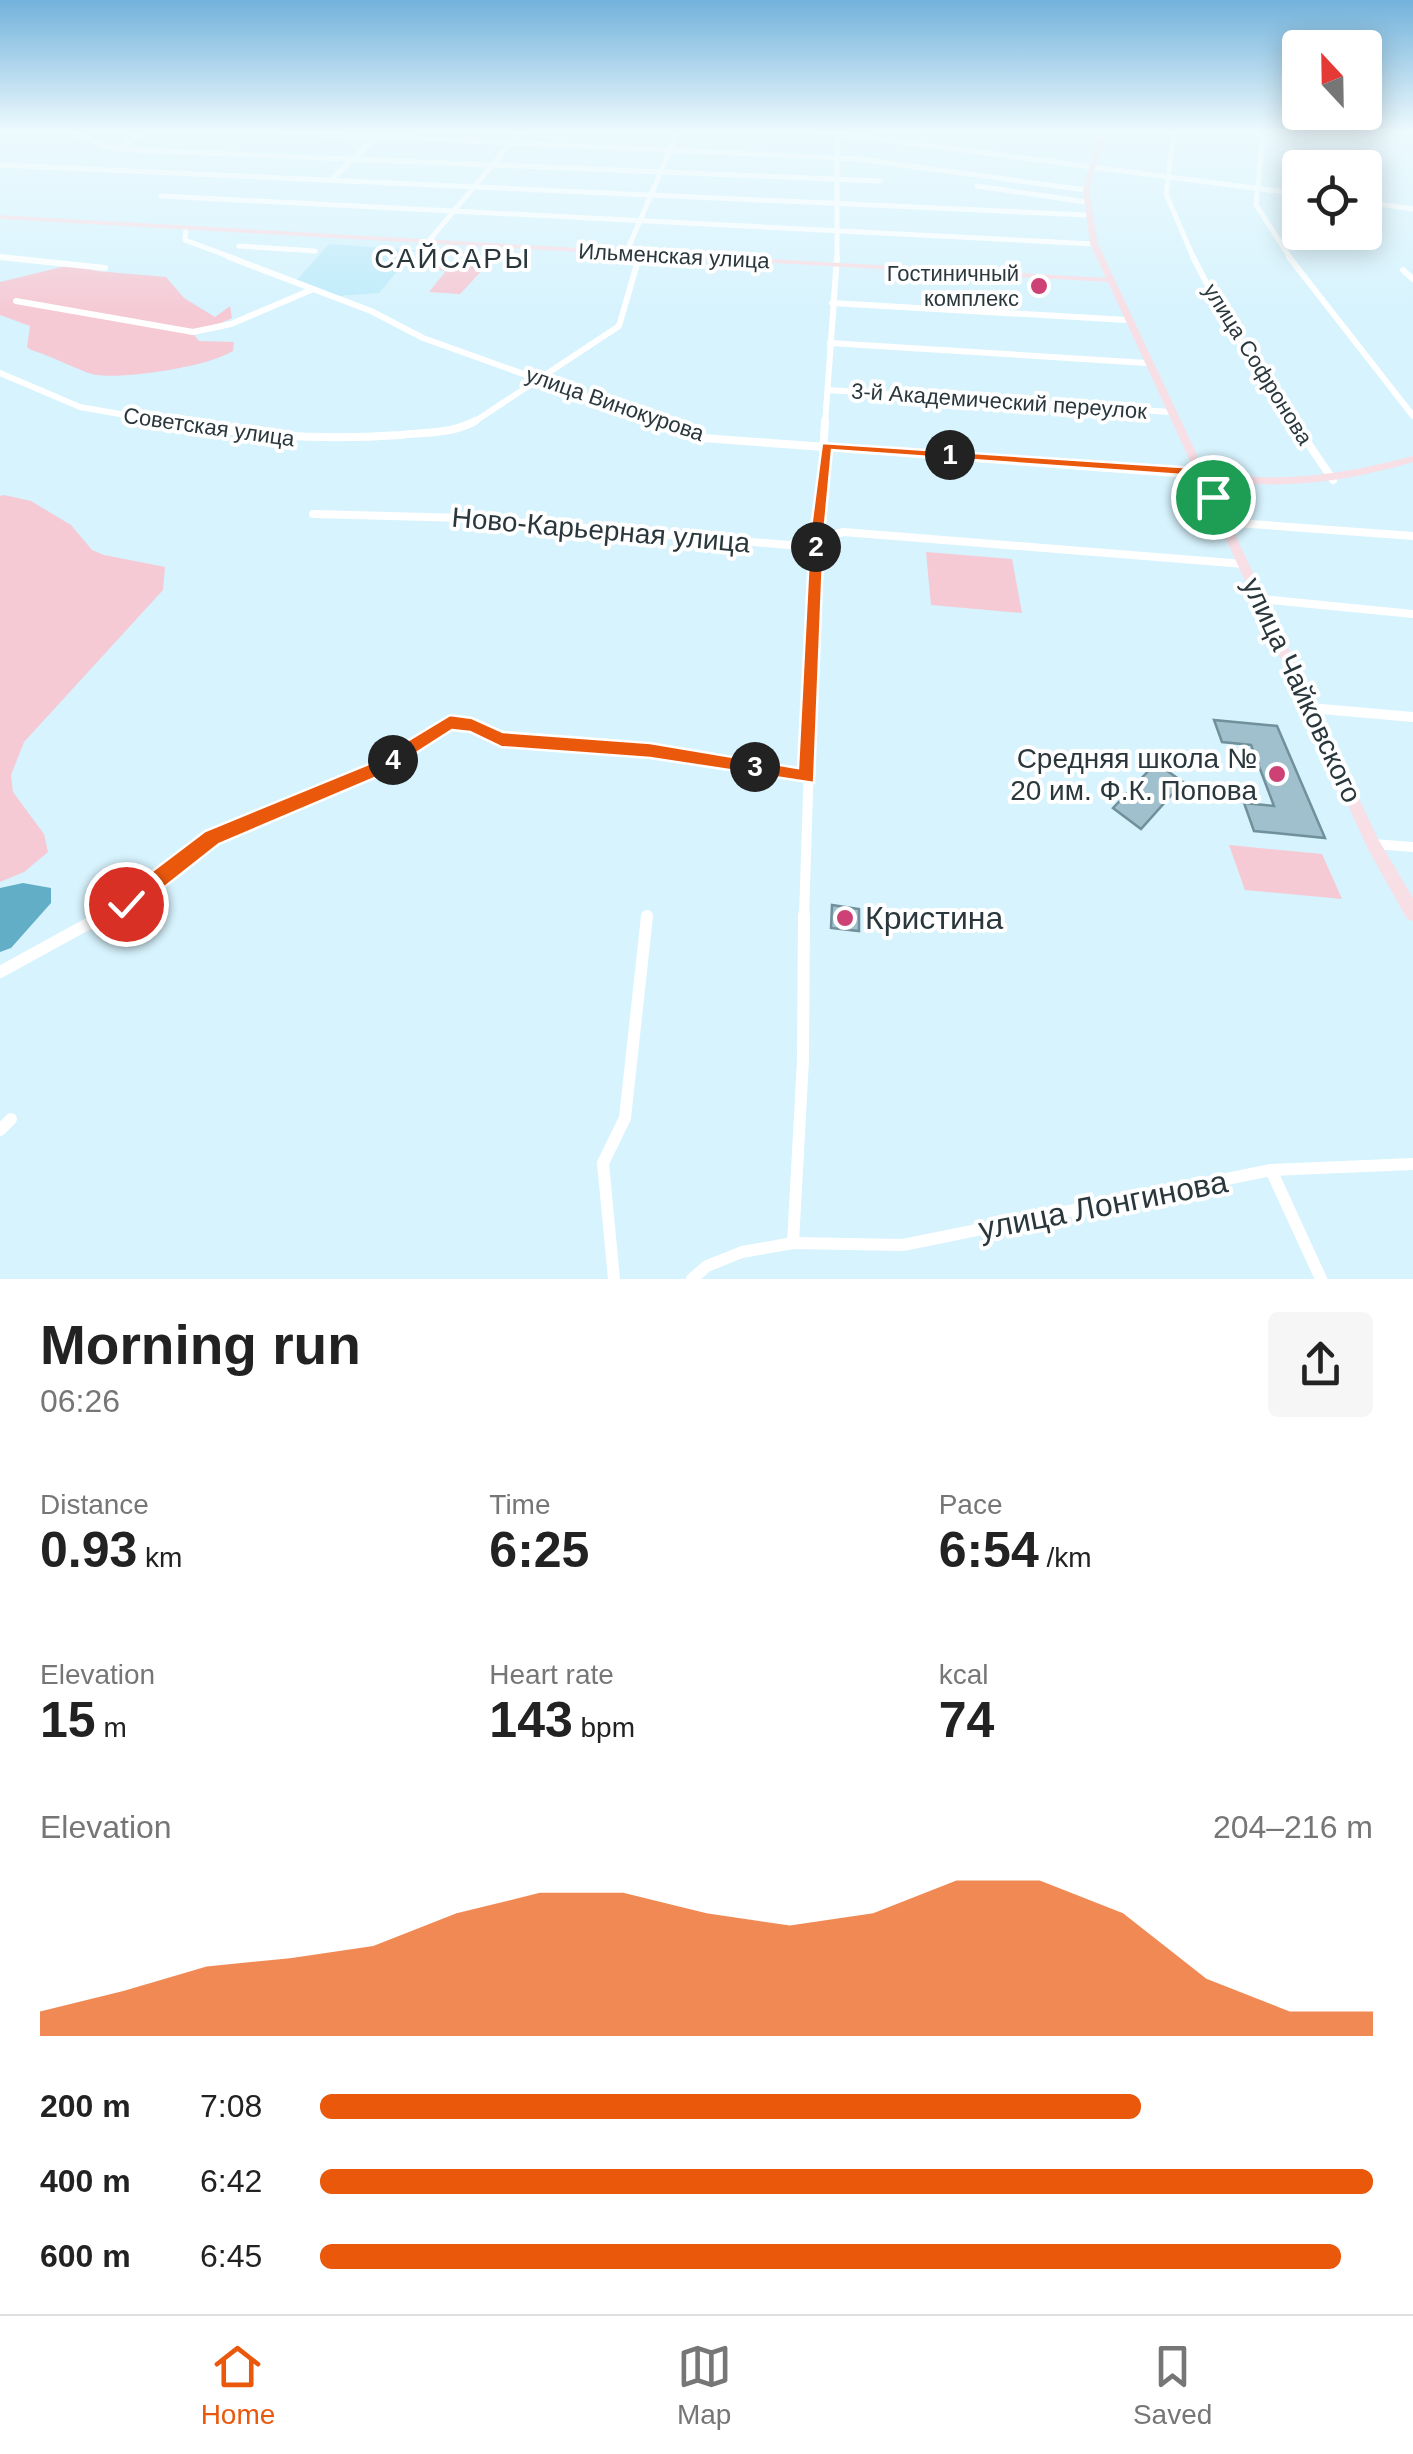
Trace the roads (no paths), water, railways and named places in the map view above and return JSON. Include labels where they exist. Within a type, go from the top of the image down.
[{"type":"main road","name":"улица Чайковского","points":[[1086,192],[1086,215],[1094,244],[1127,320],[1373,844],[1413,913]]},
{"type":"main road","name":"Ильменская улица","points":[[0,217],[1109,280]]},
{"type":"main road","points":[[1203,475],[1302,484],[1413,459]]},
{"type":"street","points":[[427,243],[471,192]]},
{"type":"street","points":[[586,192],[1086,215]]},
{"type":"street","points":[[626,253],[651,192]]},
{"type":"street","points":[[792,1242],[802,1060],[807,777],[817,535],[826,446],[839,192]]},
{"type":"street","points":[[1016,192],[1086,202]]},
{"type":"street","name":"улица Софронова","points":[[1166,192],[1174,222],[1229,326],[1333,480]]},
{"type":"street","points":[[1257,192],[1256,205],[1274,241],[1413,416]]},
{"type":"street","points":[[161,196],[1094,244]]},
{"type":"street","points":[[1382,204],[1413,208]]},
{"type":"street","name":"улица Винокурова","points":[[186,229],[184,240],[371,311],[422,338],[703,438],[1203,475]]},
{"type":"street","points":[[277,249],[292,235]]},
{"type":"street","points":[[239,246],[315,251]]},
{"type":"street","name":"Советская улица","points":[[0,373],[80,407],[297,441],[456,430],[541,379],[618,326],[640,254]]},
{"type":"street","points":[[0,257],[104,268]]},
{"type":"street","points":[[1404,270],[1413,280]]},
{"type":"street","points":[[16,301],[74,308],[193,332],[231,324],[311,290]]},
{"type":"street","points":[[832,303],[1127,320]]},
{"type":"street","points":[[830,343],[1147,362]]},
{"type":"street","name":"3-й Академический переулок","points":[[828,390],[1170,412]]},
{"type":"street","name":"Ново-Карьерная улица","points":[[313,514],[465,518],[789,544],[844,532],[1244,564]]},
{"type":"street","points":[[1224,522],[1413,536]]},
{"type":"street","points":[[1261,599],[1413,614]]},
{"type":"street","points":[[1310,708],[1413,717]]},
{"type":"street","points":[[0,972],[148,891],[187,853],[212,838],[376,770],[450,722],[472,725],[501,739],[650,750],[807,777]]},
{"type":"street","points":[[1373,844],[1413,847]]},
{"type":"street","points":[[614,1279],[603,1163],[625,1118],[647,916]]},
{"type":"street","name":"улица Лонгинова","points":[[692,1279],[707,1266],[742,1252],[792,1242],[903,1245],[1272,1170],[1413,1164]]},
{"type":"street","points":[[1272,1170],[1321,1279]]},
{"type":"place","name":"Гостиничный комплекс","points":[[1039,286]]},
{"type":"place","name":"Средняя школа № 20 им. Ф.К. Попова","points":[[1277,774]]},
{"type":"place","name":"Кристина","points":[[845,918]]},
{"type":"district","name":"САЙСАРЫ","points":[[453,258]]}]
